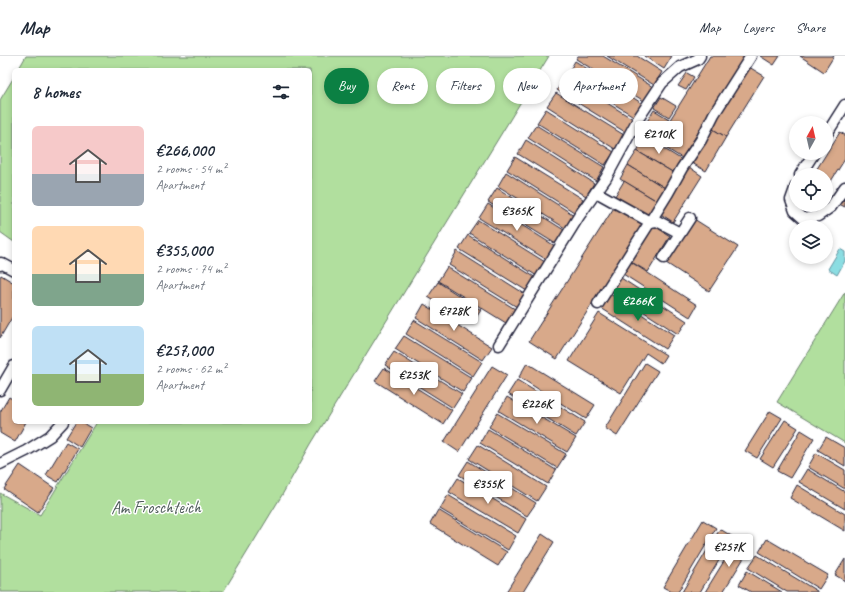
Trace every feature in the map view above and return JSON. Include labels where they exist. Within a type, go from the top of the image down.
[{"type":"lane","points":[[499,345],[579,216],[606,178],[638,119],[662,83],[680,67],[698,59],[700,56]]},
{"type":"lane","points":[[598,304],[701,140],[714,114],[752,56]]},
{"type":"lane","points":[[833,124],[845,105]]},
{"type":"lane","points":[[833,204],[845,187]]},
{"type":"lane","points":[[596,192],[650,222],[657,221],[680,233]]},
{"type":"lane","points":[[796,212],[804,219],[818,216],[824,212]]},
{"type":"lane","points":[[664,258],[690,218]]},
{"type":"lane","points":[[0,265],[1,263],[12,269]]},
{"type":"lane","points":[[0,390],[12,369]]},
{"type":"lane","points":[[0,464],[26,451],[50,436],[61,424]]},
{"type":"green space","name":"Am Froschteich","points":[[26,56],[549,56],[542,68],[503,68],[503,104],[520,104],[311,444],[223,592],[0,592],[0,493],[40,515],[96,424],[312,424],[312,68],[19,68]]},
{"type":"green space","points":[[12,80],[12,241],[0,232],[0,100]]},
{"type":"green space","points":[[845,292],[845,443],[777,402]]},
{"type":"water","points":[[840,249],[845,252],[845,261],[837,275],[828,269],[831,264],[833,264],[833,261]]},
{"type":"building","points":[[578,56],[603,56],[622,68],[591,68],[576,59]]},
{"type":"building","points":[[607,56],[637,56],[662,72],[654,85],[638,75],[638,68],[626,68]]},
{"type":"building","points":[[644,56],[672,56],[664,69]]},
{"type":"building","points":[[710,56],[747,56],[682,158],[656,142]]},
{"type":"building","points":[[760,56],[780,56],[774,65]]},
{"type":"building","points":[[800,56],[834,56],[824,72]]},
{"type":"building","points":[[575,61],[586,68],[571,68]]},
{"type":"building","points":[[749,67],[764,76],[726,137],[711,128]]},
{"type":"building","points":[[687,73],[694,77],[686,90],[678,86]]},
{"type":"building","points":[[638,78],[653,87],[644,101],[638,97]]},
{"type":"building","points":[[556,93],[559,95],[559,104],[574,104],[624,135],[615,149],[547,106],[551,104],[551,100]]},
{"type":"building","points":[[661,97],[676,106],[669,117],[654,108]]},
{"type":"building","points":[[638,101],[643,104],[635,117],[614,104],[638,104]]},
{"type":"building","points":[[580,104],[609,104],[633,119],[625,132]]},
{"type":"building","points":[[546,109],[614,152],[605,165],[537,123]]},
{"type":"building","points":[[654,110],[669,119],[655,141],[640,133]]},
{"type":"building","points":[[536,125],[604,167],[596,181],[528,138]]},
{"type":"building","points":[[711,128],[726,137],[706,171],[690,162]]},
{"type":"building","points":[[840,132],[845,135],[845,159],[833,178],[833,168],[817,168],[822,160],[833,160],[833,143]]},
{"type":"building","points":[[645,137],[682,160],[674,173],[637,151]]},
{"type":"building","points":[[526,140],[594,183],[586,196],[518,154]]},
{"type":"building","points":[[637,151],[674,173],[665,188],[628,165]]},
{"type":"building","points":[[515,157],[583,199],[574,212],[507,170]]},
{"type":"building","points":[[628,165],[665,188],[657,201],[620,179]]},
{"type":"building","points":[[689,167],[702,176],[673,222],[659,213]]},
{"type":"building","points":[[506,172],[574,215],[565,228],[498,186]]},
{"type":"building","points":[[624,181],[657,201],[648,216],[615,196]]},
{"type":"building","points":[[497,188],[564,230],[556,244],[488,202]]},
{"type":"building","points":[[845,199],[845,207],[839,204]]},
{"type":"building","points":[[488,204],[555,246],[547,260],[479,218]]},
{"type":"building","points":[[615,206],[643,224],[557,359],[529,341]]},
{"type":"building","points":[[694,219],[738,247],[709,291],[666,263]]},
{"type":"building","points":[[478,220],[545,262],[537,276],[469,233]]},
{"type":"building","points":[[653,225],[670,236],[648,272],[630,261]]},
{"type":"building","points":[[468,235],[536,278],[527,291],[459,249]]},
{"type":"building","points":[[457,251],[525,294],[517,307],[449,265]]},
{"type":"building","points":[[631,262],[697,305],[690,317],[623,274]]},
{"type":"building","points":[[447,267],[515,309],[506,323],[438,281]]},
{"type":"building","points":[[1,275],[12,282],[12,317],[0,338]]},
{"type":"building","points":[[621,278],[687,321],[678,334],[612,291]]},
{"type":"building","points":[[438,282],[481,310],[472,324],[428,297]]},
{"type":"building","points":[[610,294],[674,335],[665,349],[601,308]]},
{"type":"building","points":[[424,304],[492,347],[483,360],[416,318]]},
{"type":"building","points":[[599,313],[666,355],[661,363],[646,353],[621,393],[569,361]]},
{"type":"building","points":[[414,320],[482,362],[473,376],[406,334]]},
{"type":"building","points":[[404,336],[472,378],[463,392],[395,349]]},
{"type":"building","points":[[394,352],[462,394],[453,408],[385,365]]},
{"type":"building","points":[[527,363],[595,405],[586,419],[519,377]]},
{"type":"building","points":[[645,363],[658,371],[617,436],[605,428]]},
{"type":"building","points":[[492,366],[507,375],[459,452],[444,442]]},
{"type":"building","points":[[384,368],[452,410],[443,424],[375,381]]},
{"type":"building","points":[[517,380],[585,422],[576,436],[508,394]]},
{"type":"building","points":[[9,397],[12,399],[12,424],[25,424],[15,442],[0,433],[0,412]]},
{"type":"building","points":[[507,397],[576,438],[567,452],[499,411]]},
{"type":"building","points":[[770,411],[782,418],[757,458],[745,451]]},
{"type":"building","points":[[497,413],[566,454],[557,468],[489,427]]},
{"type":"building","points":[[785,420],[798,428],[773,467],[760,459]]},
{"type":"building","points":[[75,424],[84,424],[91,428],[80,447],[66,438]]},
{"type":"building","points":[[488,429],[556,470],[548,484],[480,443]]},
{"type":"building","points":[[801,430],[814,438],[790,478],[777,471]]},
{"type":"building","points":[[826,437],[845,448],[845,466],[818,450]]},
{"type":"building","points":[[66,442],[78,449],[58,482],[46,475]]},
{"type":"building","points":[[478,445],[546,487],[537,501],[469,459]]},
{"type":"building","points":[[816,453],[845,470],[845,489],[808,467]]},
{"type":"building","points":[[468,461],[536,503],[527,516],[459,475]]},
{"type":"building","points":[[20,465],[54,488],[38,512],[4,489]]},
{"type":"building","points":[[807,469],[845,492],[845,509],[799,482]]},
{"type":"building","points":[[458,478],[526,519],[518,533],[449,492]]},
{"type":"building","points":[[797,485],[845,514],[845,531],[790,498]]},
{"type":"building","points":[[448,495],[516,536],[508,550],[440,509]]},
{"type":"building","points":[[438,510],[507,552],[498,566],[430,524]]},
{"type":"building","points":[[703,520],[716,528],[678,592],[672,592],[663,587]]},
{"type":"building","points":[[720,529],[733,537],[700,592],[682,592]]},
{"type":"building","points":[[542,534],[554,542],[523,592],[506,592]]},
{"type":"building","points":[[767,539],[828,575],[819,589],[759,552]]},
{"type":"building","points":[[737,540],[750,548],[723,592],[705,592]]},
{"type":"building","points":[[757,555],[817,592],[787,592],[748,568]]},
{"type":"building","points":[[845,559],[845,581],[835,575]]},
{"type":"building","points":[[747,571],[782,592],[751,592],[739,585]]}]
